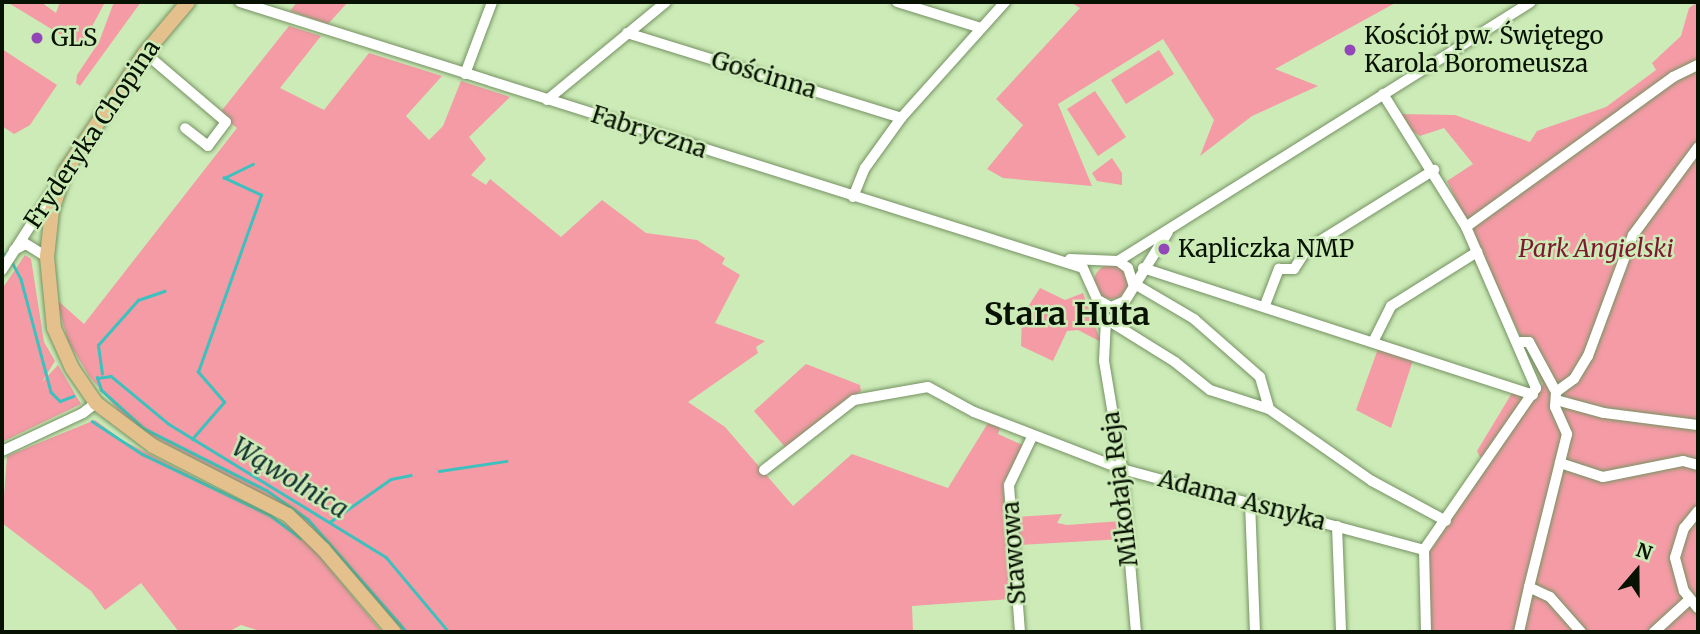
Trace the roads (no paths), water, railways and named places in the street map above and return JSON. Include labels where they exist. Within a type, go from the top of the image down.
[{"type":"main road","name":"Fryderyka Chopina","points":[[65,171],[145,52],[188,2]]},
{"type":"main road","points":[[65,171],[52,211],[47,257],[54,328],[72,368],[96,402],[153,446],[288,515],[324,550],[394,632]]},
{"type":"street","name":"Fabryczna","points":[[240,2],[1059,260],[1083,268],[1089,282]]},
{"type":"street","points":[[466,74],[492,2]]},
{"type":"street","points":[[547,100],[666,2]]},
{"type":"street","points":[[897,2],[981,28]]},
{"type":"street","points":[[853,197],[864,168],[901,118],[1004,2]]},
{"type":"street","points":[[1118,261],[1531,2]]},
{"type":"street","name":"Gościnna","points":[[627,33],[901,118]]},
{"type":"street","points":[[145,52],[226,122],[208,146],[185,128]]},
{"type":"street","points":[[1466,227],[1673,78],[1698,65]]},
{"type":"street","points":[[1383,94],[1397,121],[1434,170],[1466,227],[1535,379],[1534,395],[1424,550],[1426,632]]},
{"type":"street","points":[[1556,396],[1574,379],[1593,346],[1633,235],[1698,147]]},
{"type":"street","points":[[1265,305],[1279,269],[1294,269],[1307,249],[1434,170]]},
{"type":"street","name":"Fryderyka Chopina","points":[[6,262],[65,171]]},
{"type":"street","points":[[1110,322],[1174,224]]},
{"type":"street","points":[[6,262],[26,244],[47,257]]},
{"type":"street","points":[[1373,342],[1391,306],[1477,252]]},
{"type":"street","points":[[1133,283],[1132,273],[1118,261],[1104,259],[1093,267],[1089,282],[1110,322],[1175,362],[1210,390],[1269,409],[1372,481],[1446,521]]},
{"type":"street","name":"Fabryczna","points":[[1059,260],[1104,259]]},
{"type":"street","points":[[1143,268],[1265,305],[1534,395]]},
{"type":"street","points":[[1133,283],[1184,312],[1260,377],[1269,409]]},
{"type":"street","points":[[1098,300],[1111,307],[1125,301]]},
{"type":"street","name":"Mikołaja Reja","points":[[1110,322],[1105,346],[1105,375],[1122,469],[1136,632]]},
{"type":"street","points":[[1518,342],[1529,342],[1556,396],[1567,434],[1519,632]]},
{"type":"street","name":"Adama Asnyka","points":[[764,470],[869,389],[933,388],[974,412],[1032,437],[1122,469],[1424,550]]},
{"type":"street","points":[[1556,396],[1604,412],[1698,425]]},
{"type":"street","points":[[2,451],[83,413],[96,402]]},
{"type":"street","name":"Stawowa","points":[[1020,632],[1009,485],[1032,437]]},
{"type":"street","points":[[1560,463],[1602,477],[1683,461],[1698,465]]},
{"type":"street","points":[[1250,502],[1255,632]]},
{"type":"street","points":[[1698,512],[1684,528],[1675,558],[1689,600],[1698,608]]},
{"type":"street","points":[[1338,526],[1341,632]]},
{"type":"street","points":[[1529,587],[1549,597],[1581,632]]},
{"type":"street","points":[[1654,632],[1689,600]]},
{"type":"waterway","points":[[192,439],[224,402],[198,372],[261,195],[224,178],[253,164]]},
{"type":"waterway","name":"Wąwolnica","points":[[2,252],[7,257]]},
{"type":"waterway","name":"Wąwolnica","points":[[12,262],[21,279],[51,392],[60,401],[73,396]]},
{"type":"waterway","points":[[102,374],[98,345],[138,300],[164,291]]},
{"type":"waterway","name":"Wąwolnica","points":[[406,632],[308,520],[267,491],[144,429],[101,390],[97,378],[111,376],[169,424],[386,557],[449,632]]},
{"type":"waterway","points":[[92,421],[142,454],[270,515],[300,538]]},
{"type":"waterway","points":[[439,471],[506,461]]},
{"type":"waterway","points":[[331,521],[391,479],[411,475]]},
{"type":"place","name":"GLS","points":[[37,38]]},
{"type":"place","name":"Kościół pw. Świętego Karola Boromeusza","points":[[1350,50]]},
{"type":"place","name":"Kapliczka NMP","points":[[1164,249]]},
{"type":"district","name":"Stara Huta","points":[[1067,314]]},
{"type":"park label","name":"Park Angielski","points":[[1596,249]]}]
